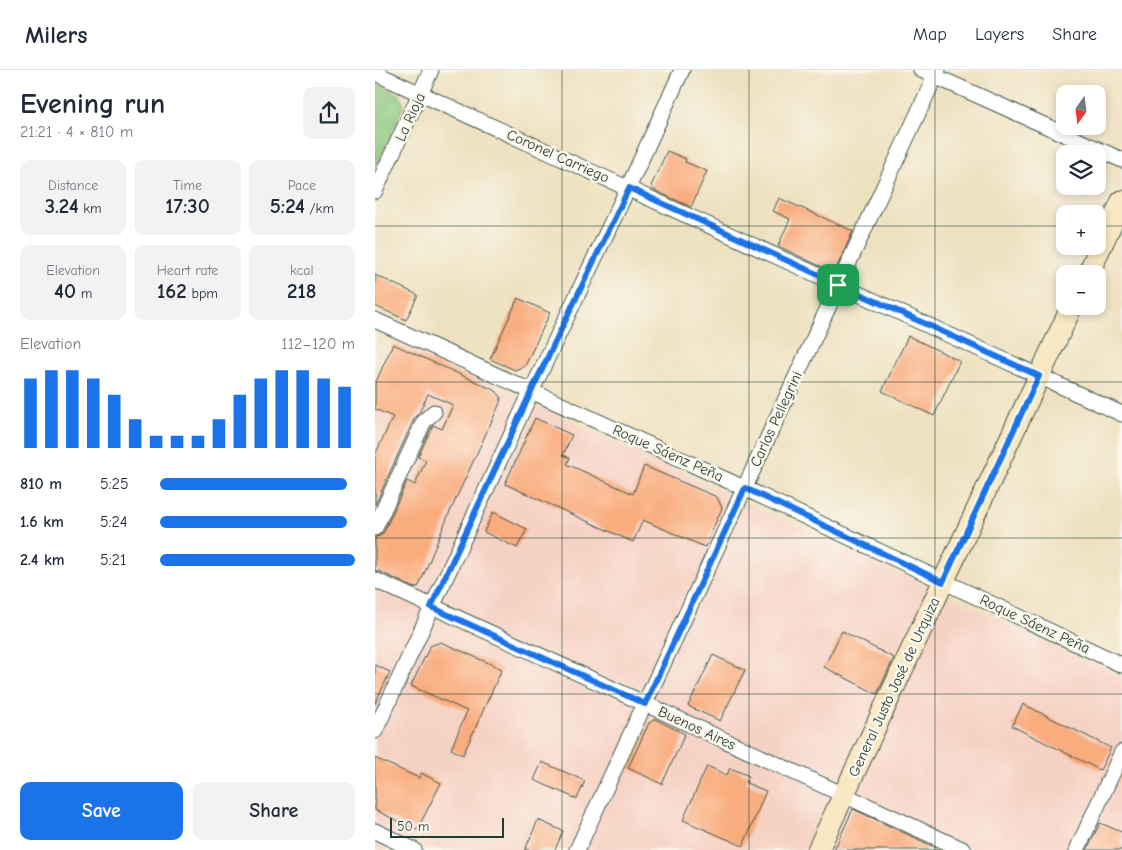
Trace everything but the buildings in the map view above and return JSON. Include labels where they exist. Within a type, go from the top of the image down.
[{"type":"street","name":"La Rioja","points":[[375,191],[431,70]]},
{"type":"street","points":[[375,731],[531,392],[629,188],[681,70]]},
{"type":"street","points":[[931,72],[1122,160]]},
{"type":"street","name":"Carlos Pellegrini","points":[[577,850],[838,285],[931,72]]},
{"type":"street","name":"Coronel Carriego","points":[[375,73],[1122,414]]},
{"type":"street","points":[[1092,265],[1122,201]]},
{"type":"street","name":"General Justo José de Urquiza","points":[[818,850],[1068,315]]},
{"type":"street","name":"Roque Sáenz Peña","points":[[375,320],[745,488],[1122,665]]},
{"type":"street","points":[[375,528],[425,421],[434,412]]},
{"type":"street","name":"Buenos Aires","points":[[375,580],[964,850]]},
{"type":"street","points":[[1077,850],[1122,752]]},
{"type":"street","points":[[375,831],[414,850]]},
{"type":"shaded area","points":[[396,341],[1122,676],[1122,850],[375,850],[375,386]]},
{"type":"green space","points":[[375,83],[400,95],[404,106],[375,168]]},
{"type":"route","points":[[629,188],[838,285],[1039,376],[943,582],[745,488],[645,704],[431,607],[629,188]]}]
